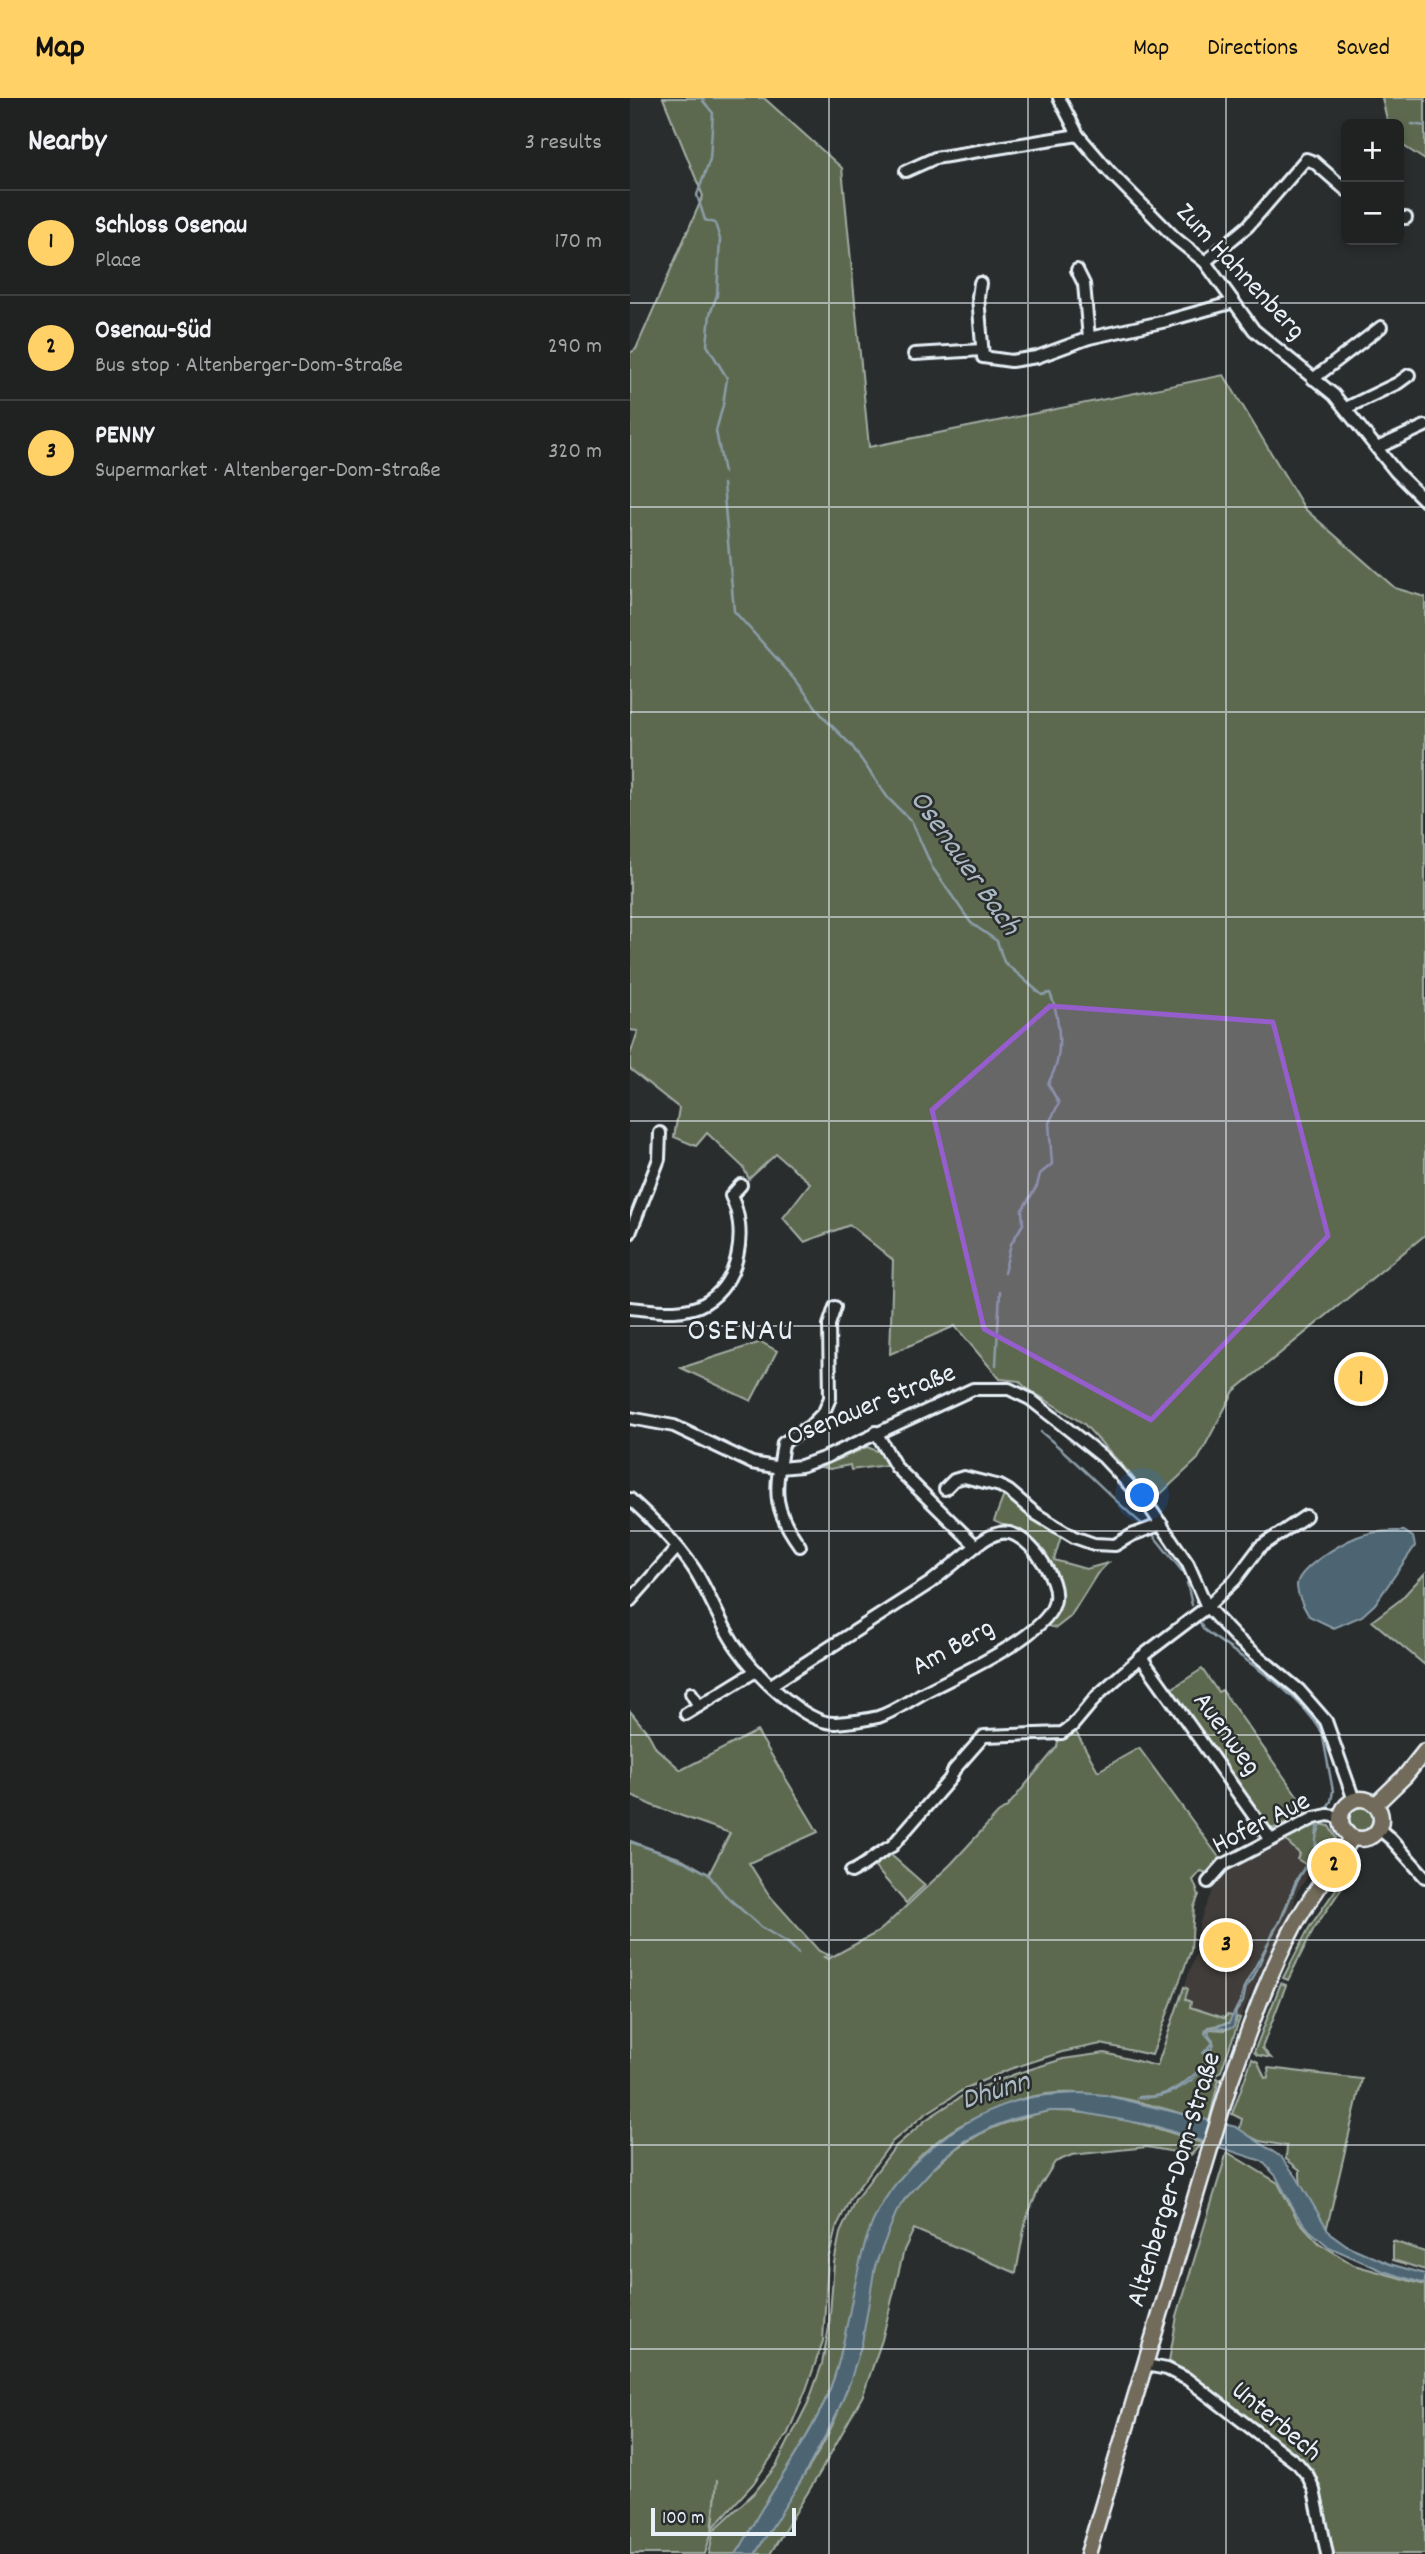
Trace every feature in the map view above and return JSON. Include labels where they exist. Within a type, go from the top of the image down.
[{"type":"main road","points":[[1375,1805],[1405,1776],[1425,1751]]},
{"type":"main road","points":[[1354,1800],[1368,1800],[1375,1805],[1381,1816],[1378,1829],[1368,1838],[1352,1838],[1343,1831],[1340,1816],[1345,1806],[1354,1800]]},
{"type":"main road","name":"Altenberger-Dom-Straße","points":[[1088,2554],[1221,2113],[1268,1981],[1293,1928],[1352,1838]]},
{"type":"street","name":"Zum Hahnenberg","points":[[1059,98],[1078,135],[1175,238],[1205,262],[1254,330],[1346,408],[1396,472],[1422,494]]},
{"type":"street","points":[[906,171],[935,158],[1078,135]]},
{"type":"street","points":[[1205,262],[1248,226],[1306,159],[1314,162],[1341,186]]},
{"type":"street","points":[[1077,270],[1084,284],[1089,338]]},
{"type":"street","points":[[980,283],[978,297],[983,357],[1011,361],[1037,357],[1089,338],[1234,302]]},
{"type":"street","points":[[1313,379],[1381,327]]},
{"type":"street","points":[[914,355],[982,350]]},
{"type":"street","points":[[1346,408],[1409,375]]},
{"type":"street","points":[[1377,448],[1425,426]]},
{"type":"street","points":[[630,1233],[659,1159],[660,1133]]},
{"type":"street","points":[[630,1308],[676,1312],[705,1303],[729,1281],[741,1241],[736,1207],[731,1196],[741,1185]]},
{"type":"street","points":[[800,1546],[785,1526],[778,1506],[783,1443],[810,1426],[824,1412],[830,1398],[829,1325],[835,1307]]},
{"type":"street","points":[[815,1323],[829,1325]]},
{"type":"street","name":"Osenauer Straße","points":[[630,1418],[674,1426],[752,1463],[780,1468],[800,1466],[826,1457],[973,1389],[1009,1389],[1030,1399],[1103,1457],[1149,1505],[1188,1564],[1208,1607],[1236,1638],[1299,1690],[1326,1721],[1354,1800]]},
{"type":"street","points":[[876,1433],[896,1467],[976,1546]]},
{"type":"street","points":[[964,1477],[967,1464]]},
{"type":"street","points":[[945,1489],[954,1480],[964,1477],[1009,1491],[1035,1514],[1074,1537],[1094,1544],[1115,1545],[1132,1535],[1162,1524]]},
{"type":"street","name":"Am Berg","points":[[630,1499],[657,1523],[693,1567],[737,1648],[757,1671],[771,1685],[808,1715],[833,1723],[879,1716],[971,1669],[1042,1623],[1054,1606],[1056,1590],[1046,1566],[1014,1535],[1000,1533],[985,1538],[930,1583],[771,1685]]},
{"type":"street","points":[[851,1872],[860,1869],[880,1852],[892,1846],[984,1736],[1062,1733],[1072,1726],[1098,1695],[1141,1657],[1208,1607],[1235,1580],[1260,1547],[1306,1516]]},
{"type":"street","points":[[630,1601],[677,1548]]},
{"type":"street","name":"Auenweg","points":[[1141,1657],[1271,1840]]},
{"type":"street","points":[[686,1714],[757,1671]]},
{"type":"street","points":[[691,1693],[699,1706]]},
{"type":"street","name":"Hofer Aue","points":[[1208,1882],[1223,1865],[1314,1818],[1340,1816]]},
{"type":"street","points":[[1378,1829],[1391,1839],[1425,1877]]},
{"type":"street","name":"Unterbech","points":[[1146,2365],[1167,2369],[1186,2379],[1301,2467],[1314,2490],[1327,2554]]},
{"type":"highlighted area","points":[[1050,1006],[1273,1022],[1328,1236],[1151,1420],[984,1329],[932,1110]]},
{"type":"shaded area","points":[[1324,1823],[1335,1832],[1335,1845],[1319,1863],[1315,1861],[1296,1893],[1293,1911],[1240,2018],[1236,2017],[1236,2012],[1243,2002],[1246,1988],[1281,1921],[1292,1891],[1317,1850],[1315,1848],[1296,1880],[1280,1921],[1273,1930],[1251,1978],[1244,1987],[1233,2016],[1227,2015],[1224,2018],[1190,2007],[1185,1999],[1184,1987],[1198,1949],[1199,1926],[1216,1881],[1229,1869],[1309,1826]]},
{"type":"green space","points":[[663,98],[764,98],[842,168],[869,447],[1224,375],[1305,509],[1395,588],[1425,597],[1425,1235],[1234,1391],[1198,1459],[1152,1502],[1084,1424],[1019,1381],[1000,1379],[955,1326],[890,1354],[893,1260],[850,1225],[804,1242],[783,1218],[810,1183],[776,1154],[749,1179],[743,1167],[707,1133],[696,1146],[674,1137],[679,1108],[630,1069],[630,1055],[638,1031],[630,1030],[630,353],[636,349],[703,196]]},
{"type":"green space","points":[[1382,98],[1425,98],[1425,160],[1404,146],[1404,119],[1387,119]]},
{"type":"green space","points":[[761,1342],[777,1351],[751,1401],[681,1368]]},
{"type":"green space","points":[[867,1447],[880,1452],[887,1465],[851,1470],[850,1465],[830,1469],[821,1467]]},
{"type":"green space","points":[[1004,1495],[1062,1533],[1054,1560],[1086,1569],[1108,1563],[1097,1574],[1070,1617],[1056,1628],[1043,1625],[1059,1594],[1056,1576],[1052,1567],[1021,1533],[994,1521]]},
{"type":"green space","points":[[1425,1573],[1425,1665],[1372,1621],[1400,1600]]},
{"type":"green space","points":[[1202,1669],[1218,1692],[1222,1690],[1309,1812],[1270,1830],[1171,1689]]},
{"type":"green space","points":[[630,1711],[656,1748],[681,1770],[757,1731],[818,1832],[749,1863],[769,1895],[819,1951],[829,1955],[824,1957],[828,1959],[885,1926],[1007,1807],[1057,1747],[1058,1741],[1076,1732],[1098,1771],[1139,1748],[1221,1860],[1207,1873],[1201,1871],[1193,1880],[1199,1895],[1194,1907],[1191,1950],[1152,2055],[1101,2044],[1062,2052],[1010,2069],[966,2088],[924,2115],[892,2142],[850,2199],[836,2228],[828,2260],[823,2341],[788,2433],[753,2484],[713,2528],[717,2480],[712,2531],[705,2554],[630,2554],[630,1842],[682,1859],[709,1874],[730,1833],[651,1805],[630,1794]]},
{"type":"green space","points":[[1360,1805],[1370,1809],[1374,1819],[1370,1829],[1360,1833],[1350,1829],[1346,1819],[1350,1809]]},
{"type":"green space","points":[[1320,1824],[1329,1826],[1336,1838],[1330,1851],[1319,1862],[1313,1862],[1316,1866],[1313,1869],[1297,1859],[1300,1854],[1285,1840],[1308,1827]]},
{"type":"green space","points":[[891,1855],[925,1885],[906,1903],[873,1865],[882,1857]]},
{"type":"green space","points":[[1338,1886],[1342,1888],[1313,1930],[1288,1980],[1283,1978],[1309,1928]]},
{"type":"green space","points":[[1281,1983],[1286,1985],[1262,2048],[1271,2058],[1257,2055],[1254,2052]]},
{"type":"green space","points":[[1184,1987],[1188,1989],[1185,1999],[1191,2002],[1190,2007],[1224,2018],[1227,2015],[1233,2016],[1229,2023],[1209,2027],[1205,2033],[1213,2042],[1208,2034],[1209,2029],[1225,2030],[1236,2022],[1236,2017],[1240,2018],[1221,2071],[1214,2077],[1219,2079],[1209,2121],[1141,2102],[1095,2094],[1049,2094],[1026,2098],[989,2112],[959,2126],[932,2146],[908,2169],[897,2190],[834,2378],[812,2427],[736,2554],[709,2554],[714,2530],[755,2492],[776,2466],[808,2403],[822,2364],[829,2327],[834,2263],[840,2233],[855,2200],[895,2147],[927,2119],[967,2093],[1063,2059],[1105,2053],[1157,2066]]},
{"type":"green space","points":[[1252,2059],[1258,2062],[1265,2078],[1269,2077],[1268,2068],[1362,2079],[1327,2227],[1306,2202],[1301,2187],[1300,2170],[1286,2159],[1287,2146],[1259,2141],[1239,2131],[1242,2119],[1232,2114]]},
{"type":"green space","points":[[1050,2111],[1108,2116],[1202,2143],[1191,2155],[1147,2147],[1072,2155],[1055,2162],[1039,2188],[1026,2219],[1016,2273],[914,2229],[904,2250],[882,2340],[863,2395],[821,2471],[770,2554],[755,2554],[818,2452],[836,2417],[876,2263],[895,2213],[936,2166],[965,2143],[996,2127]]},
{"type":"green space","points":[[1227,2152],[1278,2183],[1297,2219],[1319,2243],[1354,2265],[1425,2285],[1425,2554],[1331,2554],[1317,2478],[1313,2470],[1169,2361],[1177,2316]]},
{"type":"green space","points":[[1393,2241],[1425,2252],[1425,2270],[1393,2260]]},
{"type":"water","points":[[1404,1531],[1413,1537],[1415,1546],[1375,1604],[1362,1616],[1334,1628],[1309,1616],[1297,1585],[1299,1578],[1312,1564],[1357,1537],[1376,1532]]},
{"type":"water","points":[[1317,1827],[1320,1827],[1316,1839],[1317,1850],[1299,1877],[1281,1921],[1278,1925],[1296,1880],[1315,1850]]},
{"type":"water","points":[[1270,1939],[1253,1979],[1246,1988],[1243,2002],[1236,2012],[1234,2027],[1207,2030],[1214,2044],[1205,2052],[1210,2062],[1205,2068],[1185,2085],[1169,2093],[1137,2098],[1168,2092],[1208,2062],[1203,2053],[1213,2043],[1205,2033],[1206,2029],[1229,2023],[1244,1987]]},
{"type":"water","points":[[1081,2093],[1104,2095],[1236,2127],[1281,2157],[1296,2176],[1330,2233],[1348,2246],[1390,2264],[1425,2274],[1425,2284],[1383,2271],[1329,2247],[1309,2230],[1296,2214],[1276,2176],[1262,2161],[1155,2126],[1073,2111],[1050,2111],[1016,2118],[995,2126],[965,2141],[940,2161],[904,2200],[896,2213],[875,2266],[862,2343],[836,2416],[802,2479],[755,2554],[736,2554],[803,2443],[828,2395],[839,2360],[868,2234],[893,2187],[932,2147],[978,2116],[1028,2098]]},
{"type":"waterway","name":"Osenauer Bach","points":[[704,98],[703,101],[713,113],[710,159],[697,195],[705,220],[715,223],[720,239],[717,295],[710,314],[707,345],[727,378],[716,431],[724,473]]},
{"type":"waterway","points":[[1412,124],[1425,126]]},
{"type":"waterway","name":"Osenauer Bach","points":[[723,484],[734,611],[795,679],[824,718],[852,746],[888,798],[912,822],[932,867],[971,923],[997,941],[1004,962],[1042,995],[1050,993],[1053,1001],[1059,1045],[1056,1065],[1048,1084],[1059,1103],[1049,1123],[1052,1164],[1040,1174],[1037,1186],[1022,1210],[1023,1224],[1011,1244],[1004,1273]]},
{"type":"waterway","name":"Osenauer Bach","points":[[996,1365],[1000,1291]]},
{"type":"waterway","name":"Osenauer Bach","points":[[1041,1432],[1142,1524]]},
{"type":"waterway","name":"Osenauer Bach","points":[[1154,1536],[1182,1571]]},
{"type":"waterway","name":"Osenauer Bach","points":[[1187,1583],[1192,1605]]},
{"type":"waterway","name":"Osenauer Bach","points":[[1199,1620],[1203,1629],[1251,1663],[1298,1702],[1322,1732],[1333,1791],[1326,1809]]},
{"type":"waterway","points":[[630,1841],[686,1862],[708,1874],[725,1895],[761,1927],[788,1943],[798,1953]]},
{"type":"place","name":"Schloss Osenau","points":[[1361,1379]]},
{"type":"place","name":"Osenau-Süd","points":[[1334,1865]]},
{"type":"place","name":"PENNY","points":[[1226,1945]]},
{"type":"district","name":"OSENAU","points":[[741,1333]]},
{"type":"water label","name":"Dhünn","points":[[996,2093]]}]
